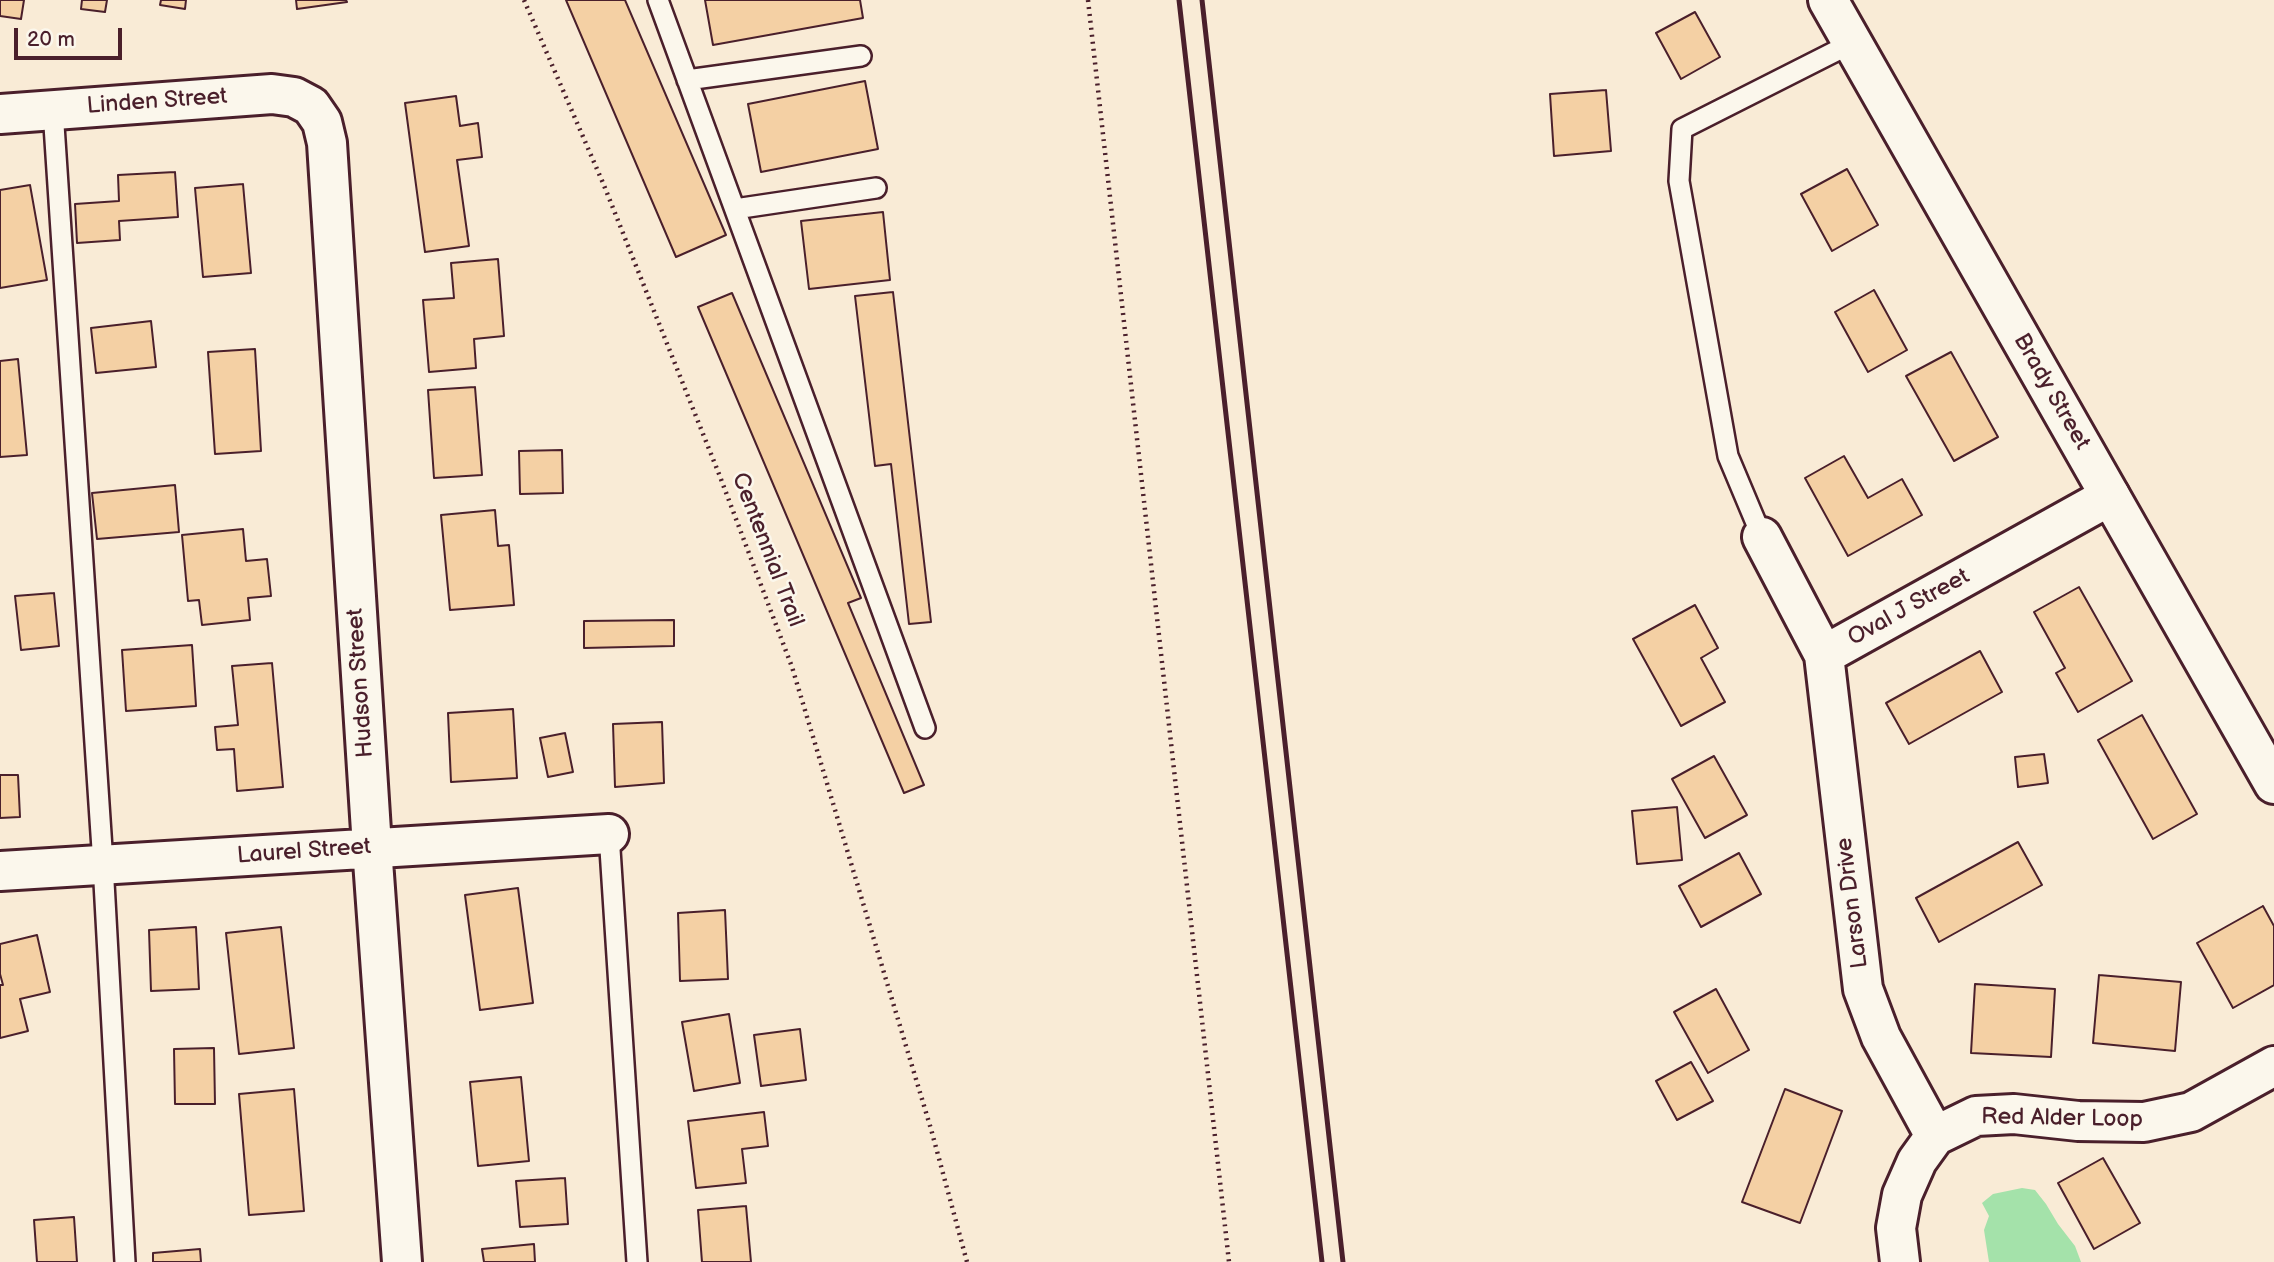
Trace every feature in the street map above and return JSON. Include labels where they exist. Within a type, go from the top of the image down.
[{"type":"street","name":"Brady Street","points":[[1828,0],[2274,784]]},
{"type":"street","name":"Linden Street","points":[[0,114],[272,94],[294,97],[311,106]]},
{"type":"street","name":"Hudson Street","points":[[311,106],[321,122],[327,143],[372,847],[402,1262]]},
{"type":"street","name":"Oval J Street","points":[[1762,537],[1824,655],[2110,496]]},
{"type":"street","name":"Larson Drive","points":[[1824,655],[1863,989],[1881,1037],[1935,1136]]},
{"type":"street","name":"Laurel Street","points":[[0,871],[609,834]]},
{"type":"street","name":"Red Alder Loop","points":[[1900,1262],[1896,1228],[1902,1195],[1917,1161],[1935,1136],[1976,1116],[2014,1114],[2078,1121],[2144,1122],[2191,1112],[2274,1066]]},
{"type":"lane","points":[[658,0],[925,728]]},
{"type":"lane","points":[[1762,537],[1728,456],[1679,181],[1682,129],[1852,43]]},
{"type":"lane","points":[[687,80],[861,56]]},
{"type":"lane","points":[[53,110],[103,864],[125,1262]]},
{"type":"lane","points":[[735,209],[876,188]]},
{"type":"lane","points":[[609,834],[637,1262]]},
{"type":"path","name":"Centennial Trail","points":[[524,0],[608,195],[792,667],[931,1129],[967,1262]]},
{"type":"path","points":[[1088,0],[1229,1262]]},
{"type":"green space","points":[[2022,1188],[2035,1190],[2075,1246],[2081,1262],[1989,1262],[1984,1230],[1989,1216],[1982,1203],[1993,1194]]},
{"type":"building","points":[[0,0],[24,0],[21,19],[0,16]]},
{"type":"building","points":[[82,0],[107,0],[105,12],[81,9]]},
{"type":"building","points":[[161,0],[186,0],[185,9],[160,5]]},
{"type":"building","points":[[296,0],[346,0],[347,2],[297,9]]},
{"type":"building","points":[[566,0],[625,0],[726,235],[676,257]]},
{"type":"building","points":[[705,0],[860,0],[863,18],[713,45]]},
{"type":"building","points":[[1695,12],[1720,57],[1681,79],[1656,33]]},
{"type":"building","points":[[865,81],[878,149],[761,172],[748,104]]},
{"type":"building","points":[[1606,90],[1611,151],[1554,156],[1550,94]]},
{"type":"building","points":[[456,96],[460,126],[478,123],[482,157],[457,160],[469,246],[425,252],[405,103]]},
{"type":"building","points":[[1847,169],[1878,225],[1832,251],[1801,194]]},
{"type":"building","points":[[175,172],[178,217],[119,221],[120,240],[77,243],[75,204],[119,201],[118,175]]},
{"type":"building","points":[[243,184],[251,273],[203,277],[195,188]]},
{"type":"building","points":[[30,185],[47,280],[0,288],[0,190]]},
{"type":"building","points":[[883,212],[890,280],[809,289],[801,221]]},
{"type":"building","points":[[498,259],[504,336],[474,339],[476,368],[429,372],[423,300],[454,298],[451,263]]},
{"type":"building","points":[[1874,290],[1907,350],[1868,372],[1835,312]]},
{"type":"building","points":[[893,292],[931,622],[909,624],[891,464],[875,466],[855,296]]},
{"type":"building","points":[[732,293],[861,598],[848,603],[924,785],[904,793],[698,307]]},
{"type":"building","points":[[151,321],[156,367],[96,373],[91,328]]},
{"type":"building","points":[[255,349],[261,451],[215,454],[208,352]]},
{"type":"building","points":[[1951,352],[1998,437],[1954,461],[1906,376]]},
{"type":"building","points":[[18,359],[27,455],[0,457],[0,361]]},
{"type":"building","points":[[475,387],[482,475],[434,478],[428,390]]},
{"type":"building","points":[[562,450],[563,493],[520,494],[519,451]]},
{"type":"building","points":[[1844,456],[1868,498],[1902,479],[1922,515],[1848,556],[1805,478]]},
{"type":"building","points":[[175,485],[179,532],[97,539],[92,493]]},
{"type":"building","points":[[495,510],[498,546],[509,545],[514,605],[450,610],[441,515]]},
{"type":"building","points":[[243,529],[246,561],[267,559],[271,596],[248,598],[250,620],[202,625],[199,600],[188,601],[182,535]]},
{"type":"building","points":[[2079,587],[2132,681],[2078,712],[2056,673],[2065,668],[2034,612]]},
{"type":"building","points":[[54,593],[59,646],[21,650],[15,596]]},
{"type":"building","points":[[1695,605],[1718,648],[1701,658],[1725,702],[1681,726],[1633,639]]},
{"type":"building","points":[[674,620],[674,646],[584,648],[584,621]]},
{"type":"building","points":[[192,645],[196,706],[126,711],[122,650]]},
{"type":"building","points":[[1980,651],[2002,692],[1909,744],[1886,703]]},
{"type":"building","points":[[272,663],[283,787],[237,791],[234,749],[217,750],[215,727],[238,725],[232,666]]},
{"type":"building","points":[[513,709],[517,778],[451,782],[448,713]]},
{"type":"building","points":[[2142,715],[2197,814],[2153,839],[2098,740]]},
{"type":"building","points":[[662,722],[664,783],[615,787],[613,724]]},
{"type":"building","points":[[565,733],[573,772],[548,777],[540,738]]},
{"type":"building","points":[[2044,754],[2048,783],[2018,787],[2015,757]]},
{"type":"building","points":[[1714,756],[1747,815],[1705,838],[1672,779]]},
{"type":"building","points":[[0,775],[18,775],[20,817],[0,818]]},
{"type":"building","points":[[1677,807],[1682,860],[1637,864],[1632,811]]},
{"type":"building","points":[[2018,842],[2042,885],[1939,942],[1916,898]]},
{"type":"building","points":[[1739,853],[1761,894],[1701,927],[1679,886]]},
{"type":"building","points":[[518,888],[533,1003],[480,1010],[465,895]]},
{"type":"building","points":[[2263,906],[2274,926],[2274,985],[2233,1008],[2197,943]]},
{"type":"building","points":[[725,910],[728,979],[680,981],[678,913]]},
{"type":"building","points":[[196,927],[199,989],[151,991],[149,930]]},
{"type":"building","points":[[281,927],[294,1048],[239,1054],[226,933]]},
{"type":"building","points":[[37,935],[50,992],[20,999],[28,1031],[0,1038],[0,985],[3,985],[0,974],[0,944]]},
{"type":"building","points":[[2099,975],[2181,982],[2175,1051],[2093,1043]]},
{"type":"building","points":[[1975,984],[2055,989],[2051,1057],[1971,1053]]},
{"type":"building","points":[[1716,989],[1749,1050],[1708,1073],[1674,1012]]},
{"type":"building","points":[[729,1014],[740,1083],[694,1091],[682,1022]]},
{"type":"building","points":[[800,1029],[806,1080],[761,1086],[754,1035]]},
{"type":"building","points":[[214,1048],[215,1104],[175,1104],[174,1049]]},
{"type":"building","points":[[1691,1062],[1713,1101],[1677,1120],[1656,1081]]},
{"type":"building","points":[[521,1077],[529,1161],[478,1166],[470,1082]]},
{"type":"building","points":[[294,1089],[304,1211],[249,1215],[239,1094]]},
{"type":"building","points":[[1785,1089],[1842,1111],[1800,1223],[1742,1202]]},
{"type":"building","points":[[764,1112],[768,1146],[742,1149],[746,1183],[696,1188],[688,1121]]},
{"type":"building","points":[[2103,1158],[2140,1223],[2094,1249],[2058,1183]]},
{"type":"building","points":[[565,1178],[568,1224],[520,1227],[516,1181]]},
{"type":"building","points":[[746,1206],[751,1262],[702,1262],[698,1210]]},
{"type":"building","points":[[74,1217],[77,1262],[37,1262],[34,1220]]},
{"type":"building","points":[[534,1244],[535,1262],[484,1262],[482,1249]]},
{"type":"building","points":[[200,1249],[201,1262],[153,1262],[153,1253]]},
{"type":"railway","points":[[1179,0],[1322,1262]]},
{"type":"railway","points":[[1202,0],[1343,1262]]}]
